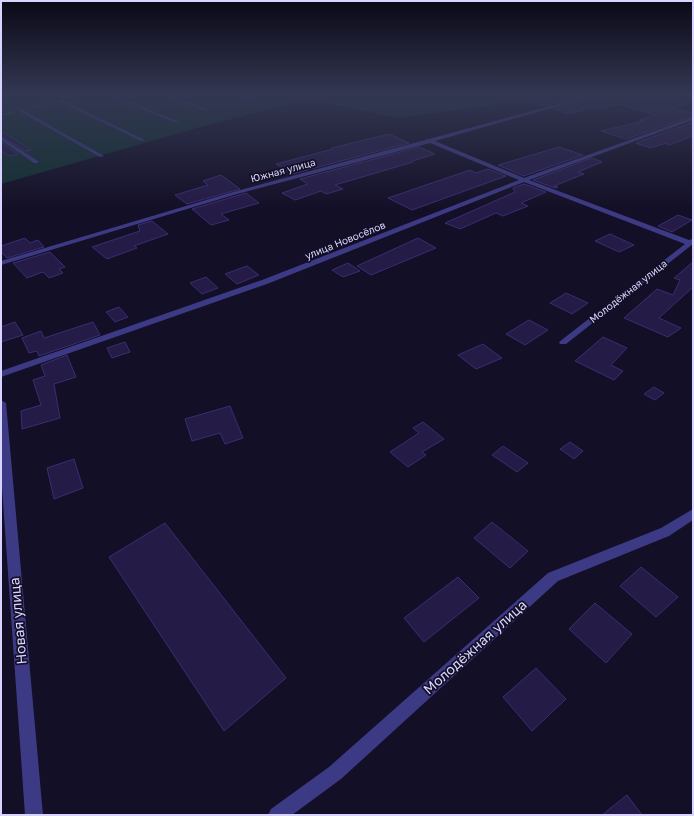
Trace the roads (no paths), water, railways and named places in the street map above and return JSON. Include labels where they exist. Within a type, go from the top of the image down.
[{"type":"street","name":"Южная улица","points":[[1,264],[235,193],[458,133]]},
{"type":"street","name":"улица Новосёлов","points":[[1,374],[171,316],[281,276],[524,180],[648,133]]},
{"type":"street","points":[[430,141],[524,180],[692,242]]},
{"type":"street","name":"Молодёжная улица","points":[[563,342],[692,242]]},
{"type":"street","name":"Новая улица","points":[[1,403],[34,815]]},
{"type":"street","name":"Молодёжная улица","points":[[277,815],[335,773],[553,577],[664,532],[693,514]]},
{"type":"lane","points":[[61,133],[102,156]]},
{"type":"lane","points":[[128,133],[143,140]]},
{"type":"lane","points":[[1,138],[36,162]]}]
